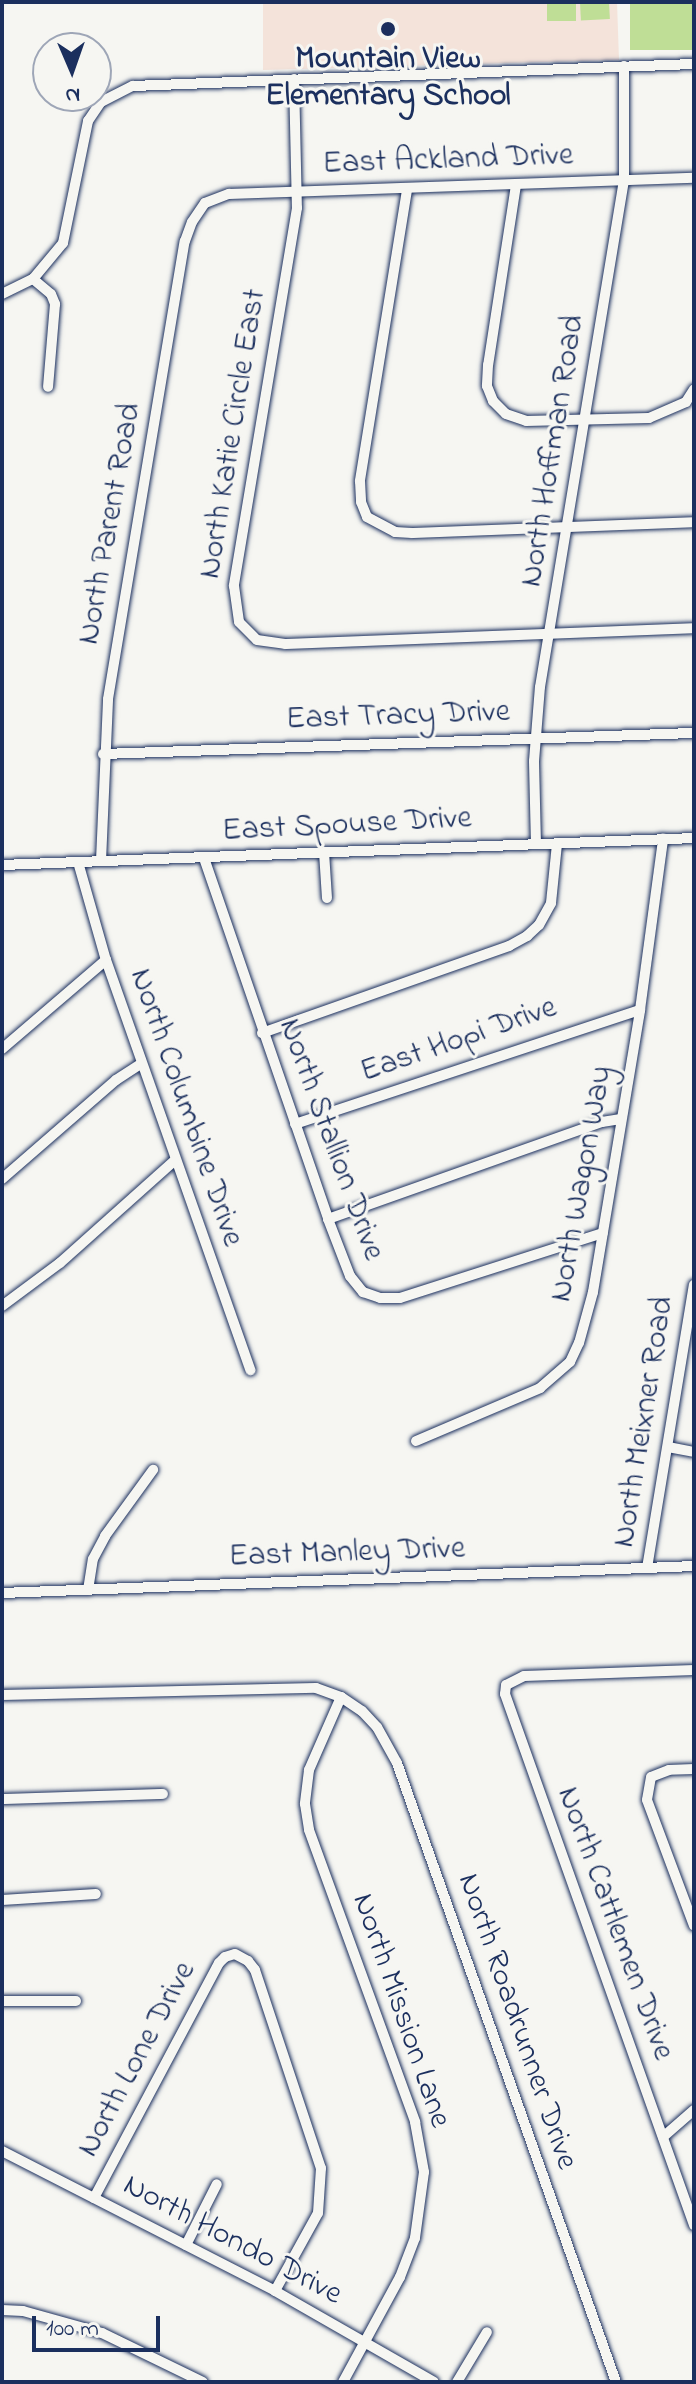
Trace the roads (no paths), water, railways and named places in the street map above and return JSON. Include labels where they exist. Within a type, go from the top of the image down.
[{"type":"street","points":[[2,294],[33,279],[63,243],[70,221],[88,121],[101,102],[133,86],[694,64]]},
{"type":"street","name":"North Hoffman Road","points":[[536,844],[534,738],[624,180],[624,66]]},
{"type":"street","name":"North Katie Circle East","points":[[294,79],[298,192],[234,586],[239,622],[257,640],[285,644],[694,628]]},
{"type":"street","name":"East Ackland Drive","points":[[205,203],[229,194],[694,178]]},
{"type":"street","points":[[516,185],[487,386],[493,401],[506,414],[540,421],[659,415],[686,402],[694,389]]},
{"type":"street","points":[[407,190],[360,481],[361,502],[367,517],[395,532],[694,522]]},
{"type":"street","name":"North Parent Road","points":[[101,861],[103,754],[108,699],[185,241],[192,222],[205,203]]},
{"type":"street","points":[[33,279],[51,294],[55,304],[48,387]]},
{"type":"street","name":"East Tracy Drive","points":[[103,754],[694,733]]},
{"type":"street","name":"East Spouse Drive","points":[[2,865],[694,838]]},
{"type":"street","name":"North Wagon Way","points":[[416,1441],[521,1399],[557,1376],[570,1362],[586,1318],[603,1233],[640,1010],[663,839]]},
{"type":"street","points":[[262,1033],[509,946],[527,936],[539,925],[551,903],[557,844]]},
{"type":"street","points":[[324,852],[327,898]]},
{"type":"street","name":"North Stallion Drive","points":[[204,858],[328,1219],[350,1276],[363,1292],[380,1298],[400,1298],[603,1233]]},
{"type":"street","name":"North Columbine Drive","points":[[78,862],[106,960],[141,1064],[250,1370]]},
{"type":"street","points":[[2,1049],[106,960]]},
{"type":"street","name":"East Hopi Drive","points":[[295,1124],[640,1010]]},
{"type":"street","points":[[2,1179],[116,1080],[141,1064]]},
{"type":"street","points":[[328,1219],[602,1122],[621,1119]]},
{"type":"street","points":[[2,1306],[60,1263],[175,1160]]},
{"type":"street","name":"North Meixner Road","points":[[647,1568],[694,1285]]},
{"type":"street","points":[[668,1447],[694,1452]]},
{"type":"street","points":[[88,1590],[93,1559],[105,1536],[153,1470]]},
{"type":"street","name":"East Manley Drive","points":[[2,1593],[694,1566]]},
{"type":"street","name":"North Cattlemen Drive","points":[[694,1670],[524,1676],[506,1685],[507,1704],[694,2225]]},
{"type":"street","points":[[2,1695],[289,1687],[316,1688],[341,1697]]},
{"type":"street","name":"North Mission Lane","points":[[341,1697],[309,1770],[305,1804],[309,1830],[415,2122],[424,2172],[415,2238],[343,2382]]},
{"type":"street","name":"North Roadrunner Drive","points":[[341,1697],[362,1711],[377,1727],[397,1763],[616,2382]]},
{"type":"street","points":[[694,1769],[669,1770],[651,1777],[647,1800],[694,1926]]},
{"type":"street","points":[[2,1799],[163,1794]]},
{"type":"street","points":[[2,1900],[96,1894]]},
{"type":"street","name":"North Lone Drive","points":[[94,2198],[219,1963],[235,1954],[255,1970],[321,2168],[318,2213],[275,2291]]},
{"type":"street","points":[[2,2001],[76,2001]]},
{"type":"street","points":[[663,2137],[694,2110]]},
{"type":"street","name":"North Hondo Drive","points":[[2,2151],[275,2291],[434,2382]]},
{"type":"street","points":[[186,2245],[217,2184]]},
{"type":"street","points":[[2,2310],[23,2311],[102,2333],[203,2382]]},
{"type":"street","points":[[457,2382],[487,2332]]},
{"type":"place","name":"Mountain View Elementary School","points":[[388,29]]}]
